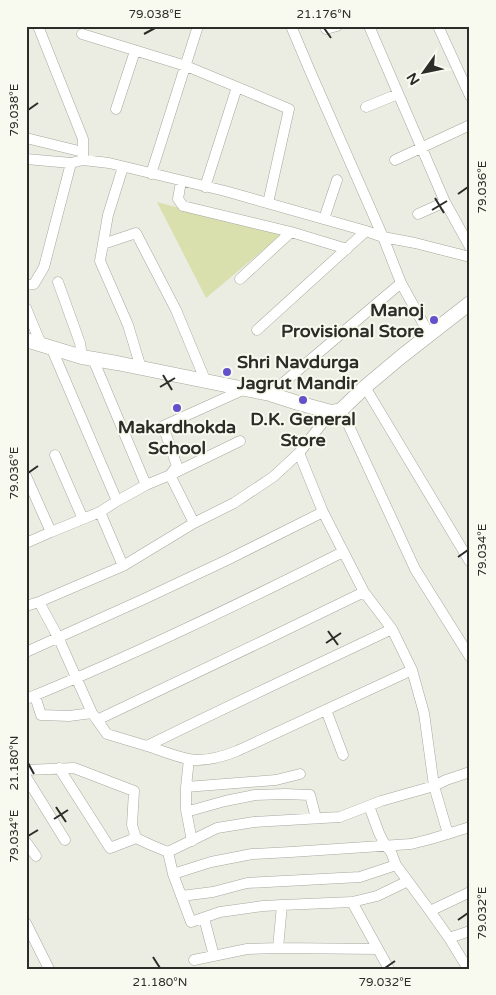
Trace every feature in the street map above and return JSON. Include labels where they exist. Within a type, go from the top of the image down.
[{"type":"street","points":[[38,26],[83,139],[83,156]]},
{"type":"street","points":[[151,174],[198,26]]},
{"type":"street","points":[[291,26],[402,283],[428,334]]},
{"type":"street","points":[[368,26],[444,202],[470,247]]},
{"type":"street","points":[[438,26],[470,96]]},
{"type":"street","points":[[82,34],[186,66],[289,109],[268,203]]},
{"type":"street","points":[[116,109],[135,51]]},
{"type":"street","points":[[206,186],[238,87]]},
{"type":"street","points":[[366,107],[398,94]]},
{"type":"street","points":[[395,160],[470,126]]},
{"type":"street","points":[[26,138],[123,167],[206,186],[268,203],[366,231],[383,238],[415,243],[470,257]]},
{"type":"street","points":[[26,159],[71,163],[83,156]]},
{"type":"street","points":[[26,285],[34,284],[44,267],[71,163]]},
{"type":"street","points":[[123,167],[108,215],[100,261],[128,325],[140,368]]},
{"type":"street","points":[[324,219],[337,180]]},
{"type":"street","points":[[182,181],[178,199],[183,206],[291,232],[347,249]]},
{"type":"street","points":[[418,214],[444,202]]},
{"type":"street","points":[[257,330],[366,231]]},
{"type":"street","points":[[240,279],[291,232]]},
{"type":"street","points":[[103,244],[136,233],[176,310],[206,382]]},
{"type":"street","points":[[58,282],[80,343],[146,485]]},
{"type":"street","points":[[270,394],[402,283]]},
{"type":"street","points":[[26,606],[123,566],[194,523],[234,503],[273,477],[299,453],[336,411],[428,334],[470,303]]},
{"type":"street","points":[[26,308],[46,345],[117,501]]},
{"type":"street","points":[[26,340],[88,358],[270,394],[298,403],[336,411],[352,432],[415,569],[470,657]]},
{"type":"street","points":[[366,387],[470,562]]},
{"type":"street","points":[[170,475],[177,466],[163,426],[244,390]]},
{"type":"street","points":[[26,543],[100,512],[146,485],[240,441]]},
{"type":"street","points":[[299,453],[323,512],[364,592],[392,629],[412,670],[424,713],[434,786],[448,834]]},
{"type":"street","points":[[55,455],[83,519]]},
{"type":"street","points":[[170,475],[194,523]]},
{"type":"street","points":[[26,476],[51,532]]},
{"type":"street","points":[[100,512],[123,566]]},
{"type":"street","points":[[26,652],[228,560],[323,512]]},
{"type":"street","points":[[344,552],[246,600],[31,698],[41,715],[94,716],[263,642],[364,592]]},
{"type":"street","points":[[39,602],[58,637],[94,716],[108,734],[189,759],[225,756],[412,670]]},
{"type":"street","points":[[147,746],[392,629]]},
{"type":"street","points":[[326,710],[343,755]]},
{"type":"street","points":[[189,759],[186,810],[192,841]]},
{"type":"street","points":[[59,768],[110,848],[136,838]]},
{"type":"street","points":[[26,770],[74,768],[134,791],[132,825],[136,838],[150,846],[168,852],[217,828],[254,822],[340,817],[381,801],[434,786],[470,772]]},
{"type":"street","points":[[186,787],[276,780],[300,774]]},
{"type":"street","points":[[26,777],[65,840]]},
{"type":"street","points":[[186,810],[255,795],[302,794],[310,795],[316,818]]},
{"type":"street","points":[[370,806],[379,834],[391,852],[396,865],[449,938],[468,969]]},
{"type":"street","points":[[173,874],[211,862],[252,854],[411,844],[431,840],[470,826]]},
{"type":"street","points":[[26,842],[36,856]]},
{"type":"street","points":[[168,852],[173,874],[191,922],[220,912],[282,905],[352,902],[377,896],[408,881]]},
{"type":"street","points":[[181,896],[213,892],[247,883],[360,877],[396,865]]},
{"type":"street","points":[[430,911],[470,892]]},
{"type":"street","points":[[352,902],[389,969]]},
{"type":"street","points":[[278,948],[282,905]]},
{"type":"street","points":[[204,918],[214,956]]},
{"type":"street","points":[[26,923],[49,969]]},
{"type":"street","points":[[449,938],[470,931]]},
{"type":"street","points":[[194,960],[247,949],[378,949]]},
{"type":"green space","points":[[157,202],[281,235],[206,298]]},
{"type":"place","name":"Manoj Provisional Store","points":[[434,320]]},
{"type":"place","name":"Shri Navdurga Jagrut Mandir","points":[[227,372]]},
{"type":"place","name":"D.K. General Store","points":[[303,400]]},
{"type":"place","name":"Makardhokda School","points":[[177,408]]}]
